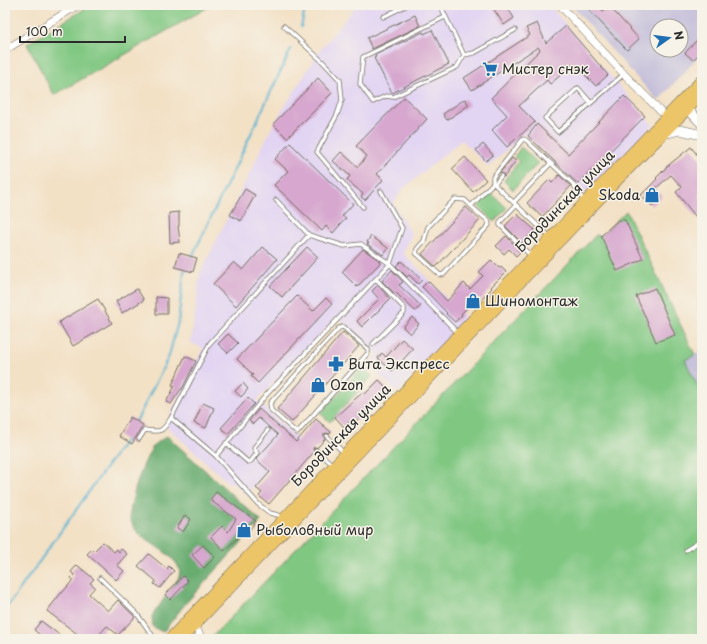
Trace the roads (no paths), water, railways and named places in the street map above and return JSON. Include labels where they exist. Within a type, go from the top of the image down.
[{"type":"main road","name":"Бородинская улица","points":[[170,639],[584,202],[684,106],[702,80]]},
{"type":"main road","name":"Бородинская улица","points":[[684,106],[702,94]]},
{"type":"main road","name":"Бородинская улица","points":[[181,639],[660,135],[669,121]]},
{"type":"street","points":[[5,50],[78,5]]},
{"type":"street","points":[[560,5],[669,121]]},
{"type":"street","points":[[684,106],[702,124]]},
{"type":"street","points":[[660,135],[680,130],[702,135]]},
{"type":"street","points":[[195,626],[202,639]]},
{"type":"lane","points":[[383,17],[407,5]]},
{"type":"lane","points":[[443,5],[445,17],[464,55]]},
{"type":"lane","points":[[445,17],[363,58],[360,84],[373,102],[386,96],[393,97],[457,67],[464,55],[474,53],[515,30]]},
{"type":"lane","points":[[284,26],[340,80],[342,100],[337,116],[317,152],[363,207]]},
{"type":"lane","points":[[591,103],[578,88],[546,118],[558,132],[591,103],[624,74]]},
{"type":"lane","points":[[551,237],[494,184],[493,177],[523,139],[526,140],[573,184],[584,202]]},
{"type":"lane","points":[[532,257],[500,225],[500,222],[551,163]]},
{"type":"lane","points":[[471,206],[501,176]]},
{"type":"lane","points":[[216,456],[266,395],[390,264],[402,228],[381,191]]},
{"type":"lane","points":[[455,199],[465,200],[471,206],[488,221],[489,225],[444,274],[440,275],[418,255],[417,249],[424,240],[428,227],[455,199]]},
{"type":"lane","points":[[276,200],[309,235],[344,246],[361,244],[390,264],[459,334]]},
{"type":"lane","points":[[139,439],[145,430],[157,432],[164,428],[171,418],[210,343],[309,235]]},
{"type":"lane","points":[[372,344],[404,313],[404,308],[376,279]]},
{"type":"lane","points":[[297,433],[368,353],[368,350],[343,327],[339,328],[270,403],[271,410],[297,433],[301,436]]},
{"type":"lane","points":[[171,418],[216,456],[258,504],[270,514],[285,516]]},
{"type":"lane","points":[[226,443],[248,462],[251,461],[258,452],[254,448],[268,430]]},
{"type":"lane","points":[[327,436],[345,454]]},
{"type":"lane","points":[[316,450],[333,466]]},
{"type":"lane","points":[[686,550],[702,540]]},
{"type":"lane","points":[[100,578],[137,614],[155,639]]},
{"type":"waterway","points":[[301,27],[306,5]]},
{"type":"waterway","points":[[191,259],[291,49]]},
{"type":"waterway","points":[[136,422],[169,356],[178,322],[184,272],[186,268]]},
{"type":"waterway","points":[[5,610],[127,438]]},
{"type":"place","name":"Мистер снэк","points":[[490,69]]},
{"type":"place","name":"Skoda","points":[[652,195]]},
{"type":"place","name":"Шиномонтаж","points":[[473,301]]},
{"type":"place","name":"Вита Экспресс","points":[[336,364]]},
{"type":"place","name":"Ozon","points":[[318,385]]},
{"type":"place","name":"Рыболовный мир","points":[[244,530]]}]
